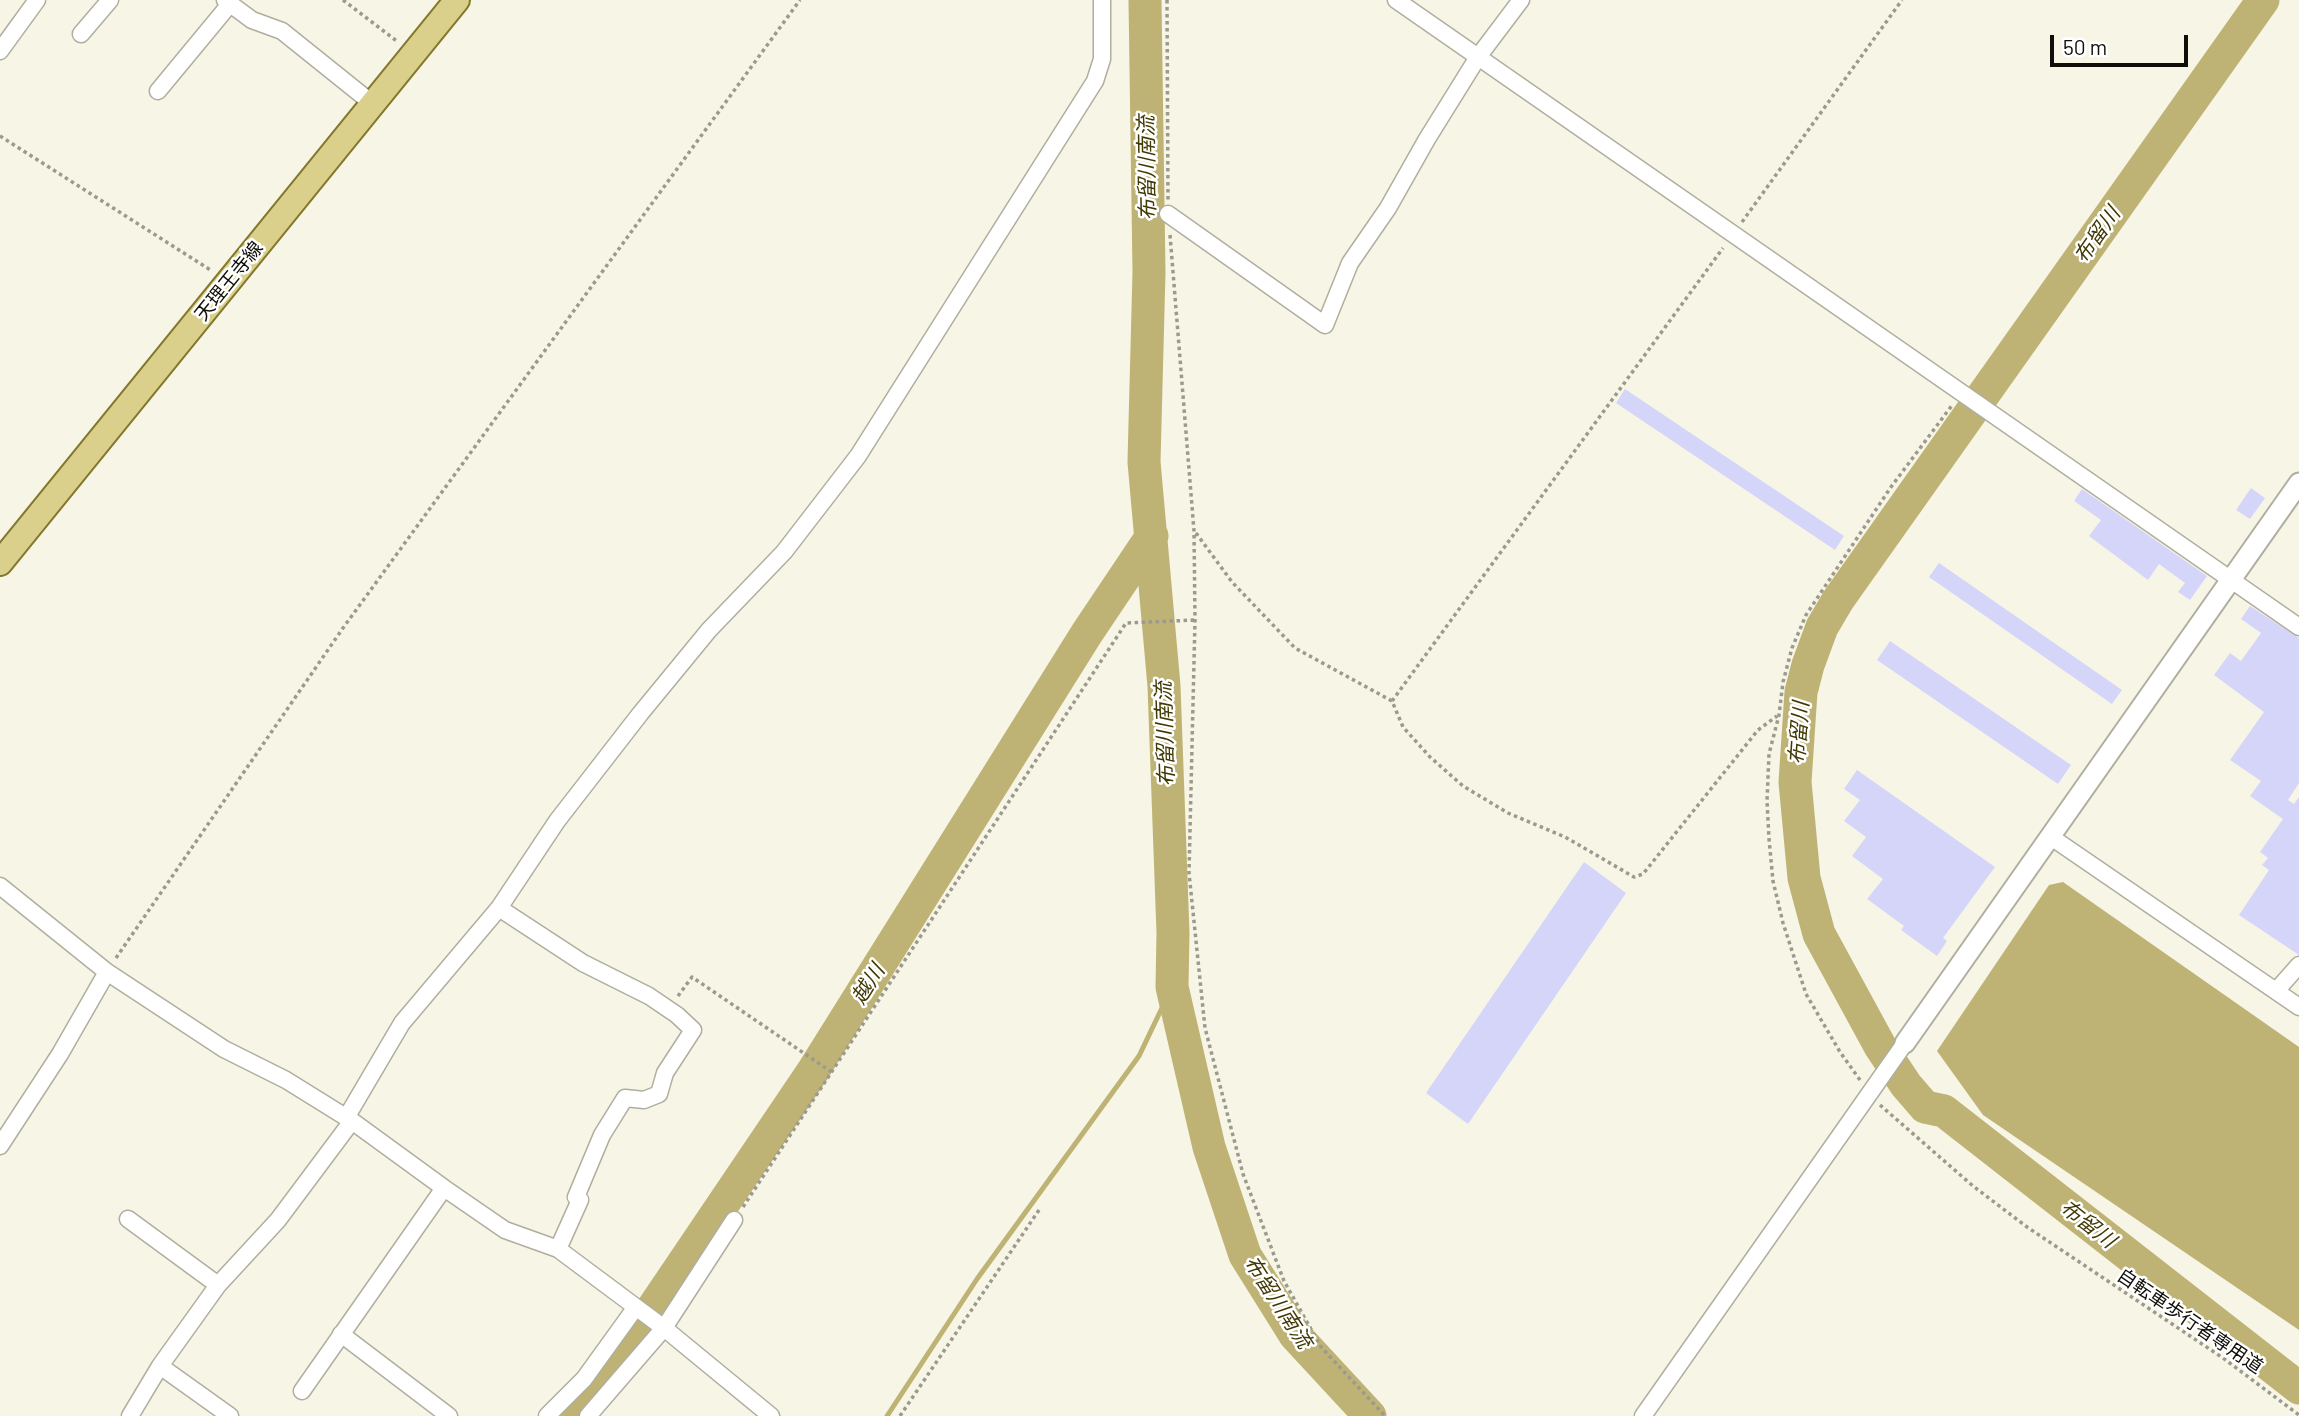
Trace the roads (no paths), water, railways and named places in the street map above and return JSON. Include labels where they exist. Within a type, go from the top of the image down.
[{"type":"main road","name":"天理王寺線","points":[[0,563],[457,0]]},
{"type":"street","points":[[0,51],[37,0]]},
{"type":"street","points":[[81,34],[110,0]]},
{"type":"street","points":[[130,1416],[160,1366],[218,1285],[278,1220],[349,1119],[402,1023],[499,908],[557,821],[640,714],[709,630],[784,552],[859,456],[1096,80],[1102,59],[1102,0]]},
{"type":"street","points":[[1396,0],[2299,627]]},
{"type":"street","points":[[1168,214],[1325,325],[1350,263],[1388,208],[1478,57],[1521,0]]},
{"type":"street","points":[[158,91],[228,2],[252,20],[282,31],[373,104]]},
{"type":"street","points":[[1643,1416],[2299,483]]},
{"type":"street","points":[[2051,836],[2299,1007]]},
{"type":"street","points":[[0,886],[107,972],[224,1049],[286,1080],[349,1119],[505,1230],[558,1249],[664,1328],[771,1416]]},
{"type":"street","points":[[499,908],[583,962],[649,996],[693,1030],[665,1073],[659,1094],[644,1100],[625,1098],[602,1135],[576,1197],[580,1200],[558,1249]]},
{"type":"street","points":[[2276,992],[2299,965]]},
{"type":"street","points":[[0,1146],[60,1054],[107,972]]},
{"type":"street","points":[[302,1391],[444,1188]]},
{"type":"street","points":[[128,1219],[218,1285]]},
{"type":"street","points":[[588,1416],[664,1328],[734,1220]]},
{"type":"street","points":[[547,1416],[584,1379],[636,1307]]},
{"type":"street","points":[[341,1334],[449,1416]]},
{"type":"street","points":[[160,1366],[230,1416]]},
{"type":"waterway","name":"布留川南流","points":[[1145,0],[1149,272],[1144,462],[1164,686],[1173,933],[1172,987],[1209,1147],[1245,1255],[1295,1335],[1370,1416]]},
{"type":"waterway","name":"布留川","points":[[2263,0],[1838,600],[1822,627],[1801,692],[1795,782],[1804,878],[1819,934],[1880,1046],[1906,1085],[1925,1107],[1944,1111],[2299,1388]]},
{"type":"waterway","name":"越川","points":[[562,1416],[642,1324],[813,1071],[1087,633],[1152,536]]},
{"type":"waterway","points":[[887,1416],[977,1279],[1139,1056],[1172,987]]}]
